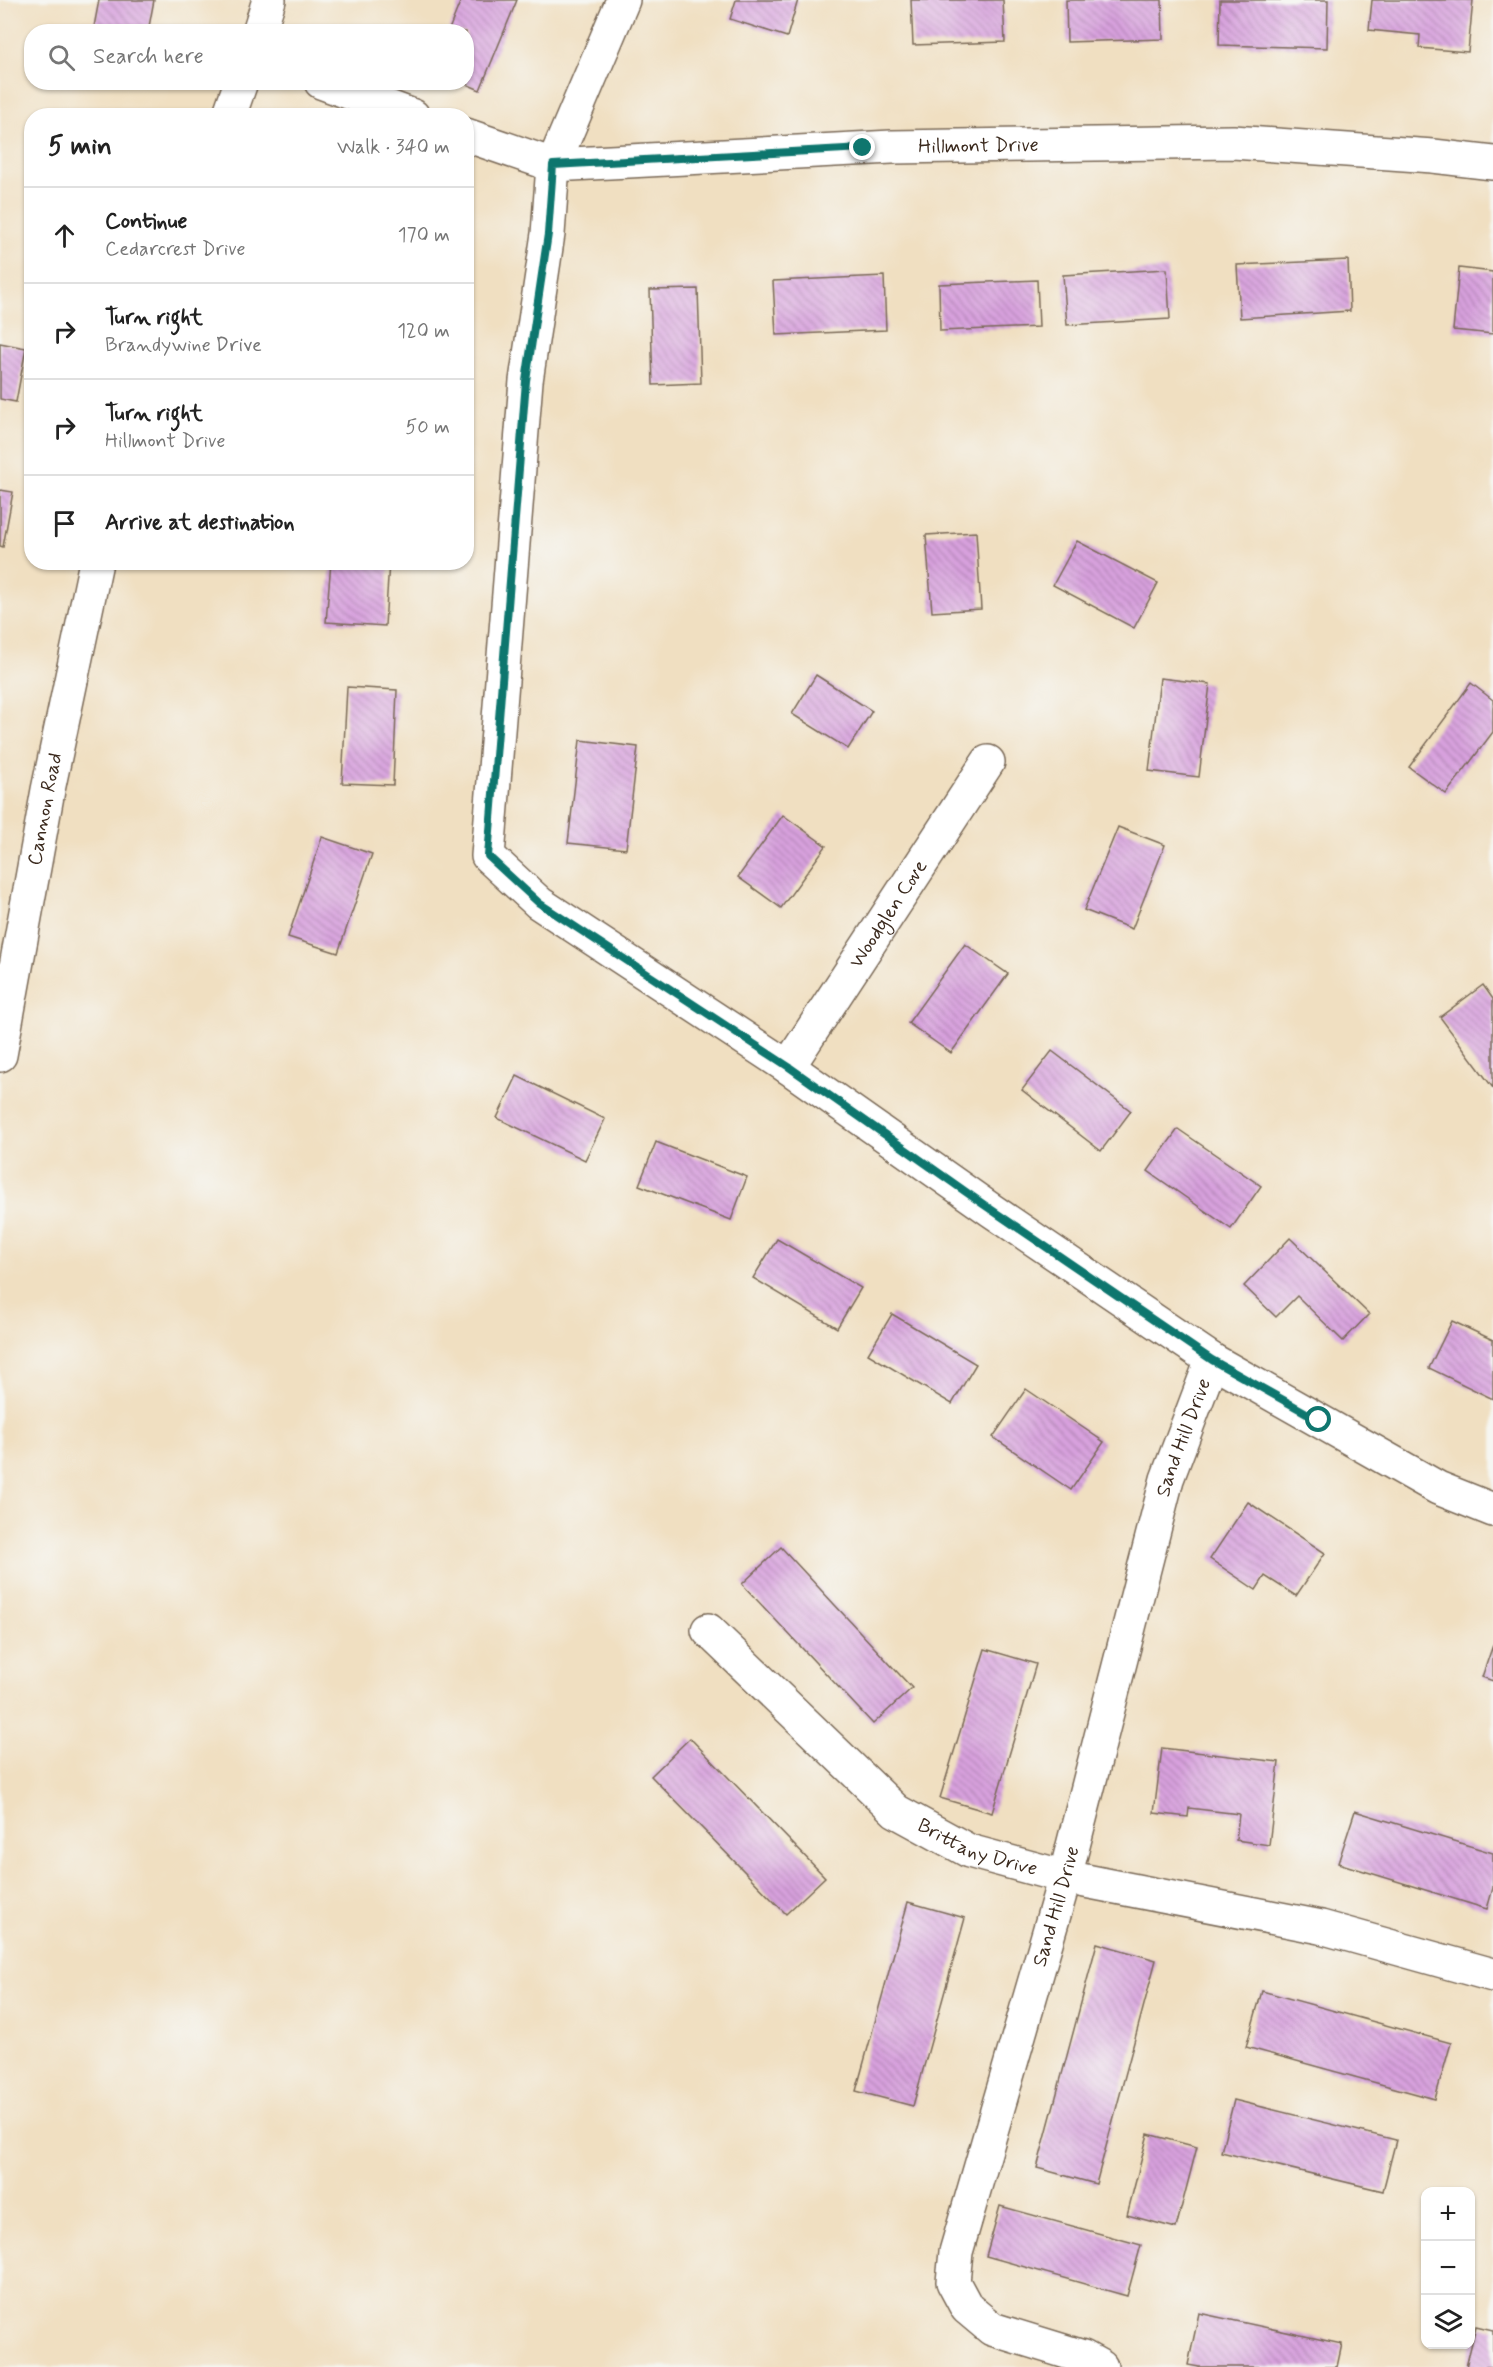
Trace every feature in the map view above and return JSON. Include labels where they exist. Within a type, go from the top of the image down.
[{"type":"street","points":[[262,24],[269,0]]},
{"type":"street","points":[[623,0],[553,165],[548,234],[526,381],[488,856],[539,903],[789,1067],[983,1204],[1212,1360],[1438,1488],[1493,1510]]},
{"type":"street","points":[[232,108],[238,90]]},
{"type":"street","points":[[343,90],[391,108]]},
{"type":"street","name":"Hillmont Drive","points":[[474,138],[553,165],[892,147],[1222,142],[1433,156],[1493,164]]},
{"type":"street","name":"Cannon Road","points":[[0,1055],[48,790],[94,570]]},
{"type":"street","name":"Woodglen Cove","points":[[789,1067],[988,762]]},
{"type":"street","name":"Sand Hill Drive","points":[[1101,2367],[1083,2357],[992,2329],[967,2308],[953,2282],[956,2252],[1065,1877],[1167,1479],[1212,1360]]},
{"type":"street","name":"Brittany Drive","points":[[708,1630],[896,1811],[969,1851],[1065,1877],[1321,1927],[1493,1975]]},
{"type":"building","points":[[99,0],[154,0],[150,24],[94,24]]},
{"type":"building","points":[[461,0],[517,0],[480,90],[474,87],[474,24],[451,24]]},
{"type":"building","points":[[736,0],[798,0],[787,37],[730,19]]},
{"type":"building","points":[[911,0],[1003,0],[1005,42],[913,45]]},
{"type":"building","points":[[1066,0],[1162,0],[1163,39],[1067,42]]},
{"type":"building","points":[[1220,0],[1328,0],[1327,48],[1219,45]]},
{"type":"building","points":[[1372,0],[1473,0],[1468,52],[1419,48],[1420,35],[1369,30]]},
{"type":"building","points":[[1348,260],[1350,311],[1240,318],[1237,265]]},
{"type":"building","points":[[1459,268],[1493,272],[1493,334],[1453,330]]},
{"type":"building","points":[[1167,269],[1170,319],[1067,325],[1063,275]]},
{"type":"building","points":[[884,276],[886,330],[776,335],[773,281]]},
{"type":"building","points":[[1037,280],[1039,327],[940,331],[939,284]]},
{"type":"building","points":[[698,289],[701,383],[653,385],[650,290]]},
{"type":"building","points":[[0,343],[24,348],[16,402],[0,399]]},
{"type":"building","points":[[0,490],[13,492],[3,547],[0,546]]},
{"type":"building","points":[[976,532],[981,609],[932,612],[926,535]]},
{"type":"building","points":[[1077,541],[1158,583],[1134,628],[1053,585]]},
{"type":"building","points":[[330,570],[388,570],[385,626],[326,622]]},
{"type":"building","points":[[816,675],[872,711],[848,749],[792,714]]},
{"type":"building","points":[[1160,678],[1210,684],[1199,777],[1149,771]]},
{"type":"building","points":[[1471,683],[1493,700],[1493,732],[1446,794],[1409,767]]},
{"type":"building","points":[[347,687],[397,690],[393,785],[342,783]]},
{"type":"building","points":[[580,740],[638,747],[626,849],[568,843]]},
{"type":"building","points":[[783,815],[826,846],[781,908],[738,877]]},
{"type":"building","points":[[1118,827],[1165,845],[1132,929],[1084,910]]},
{"type":"building","points":[[322,837],[372,854],[338,953],[288,937]]},
{"type":"building","points":[[965,944],[1008,974],[951,1053],[908,1023]]},
{"type":"building","points":[[1483,985],[1493,999],[1493,1088],[1440,1017]]},
{"type":"building","points":[[1052,1051],[1131,1111],[1101,1151],[1022,1090]]},
{"type":"building","points":[[517,1076],[605,1119],[585,1160],[497,1118]]},
{"type":"building","points":[[1178,1129],[1261,1186],[1231,1229],[1148,1171]]},
{"type":"building","points":[[656,1142],[747,1177],[731,1220],[639,1185]]},
{"type":"building","points":[[1290,1238],[1369,1314],[1343,1341],[1297,1296],[1276,1317],[1244,1286]]},
{"type":"building","points":[[777,1239],[861,1288],[837,1328],[753,1278]]},
{"type":"building","points":[[892,1314],[976,1364],[952,1404],[868,1354]]},
{"type":"building","points":[[1452,1321],[1493,1340],[1493,1399],[1429,1368]]},
{"type":"building","points":[[1026,1389],[1104,1442],[1071,1490],[993,1437]]},
{"type":"building","points":[[1248,1502],[1325,1553],[1296,1596],[1265,1576],[1256,1590],[1210,1559]]},
{"type":"building","points":[[781,1547],[912,1688],[873,1724],[742,1584]]},
{"type":"building","points":[[1493,1645],[1493,1681],[1482,1677]]},
{"type":"building","points":[[985,1649],[1036,1664],[992,1813],[940,1798]]},
{"type":"building","points":[[690,1738],[825,1877],[786,1914],[651,1776]]},
{"type":"building","points":[[1162,1748],[1279,1762],[1269,1845],[1236,1840],[1239,1814],[1189,1808],[1188,1817],[1154,1813]]},
{"type":"building","points":[[1355,1811],[1493,1853],[1493,1888],[1487,1909],[1338,1863]]},
{"type":"building","points":[[908,1902],[965,1918],[913,2106],[856,2091]]},
{"type":"building","points":[[1097,1943],[1156,1960],[1096,2184],[1037,2168]]},
{"type":"building","points":[[1262,1991],[1451,2043],[1435,2099],[1246,2047]]},
{"type":"building","points":[[1234,2100],[1396,2140],[1383,2191],[1221,2152]]},
{"type":"building","points":[[1148,2134],[1197,2147],[1176,2228],[1127,2215]]},
{"type":"building","points":[[1000,2206],[1141,2245],[1127,2296],[986,2256]]},
{"type":"building","points":[[1199,2313],[1342,2344],[1337,2367],[1199,2367],[1188,2365]]},
{"type":"building","points":[[1476,2326],[1493,2330],[1493,2367],[1466,2367],[1470,2349],[1475,2349]]},
{"type":"route","points":[[863,148],[553,165],[548,234],[526,381],[488,856],[539,903],[789,1067],[983,1204],[1212,1360],[1319,1420]]}]
